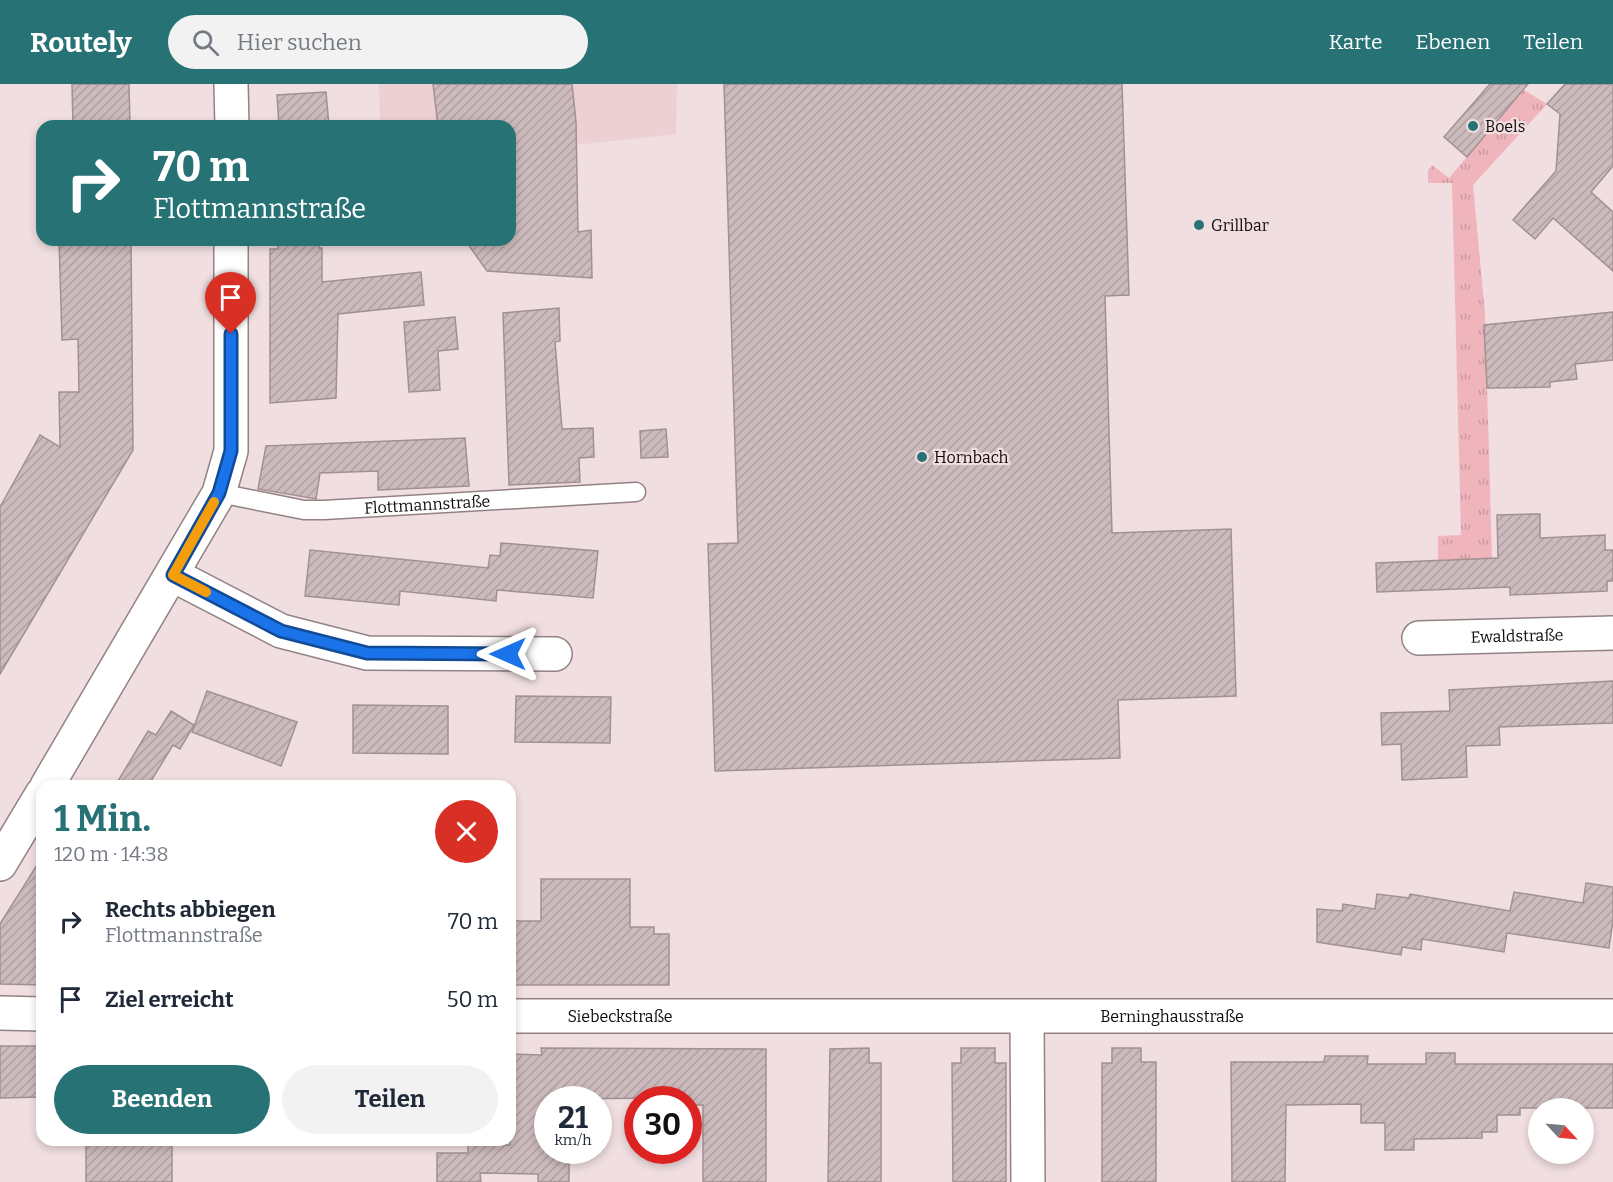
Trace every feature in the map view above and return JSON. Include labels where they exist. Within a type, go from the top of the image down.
[{"type":"street","points":[[231,84],[231,120]]},
{"type":"street","points":[[51,780],[173,575],[219,493],[231,451],[231,246]]},
{"type":"street","points":[[173,575],[281,631],[367,653],[555,654]]},
{"type":"street","name":"Ewaldstraße","points":[[1419,638],[1613,633]]},
{"type":"street","points":[[1,860],[36,804]]},
{"type":"street","points":[[0,1013],[36,1014]]},
{"type":"street","name":"Siebeckstraße","points":[[516,1016],[729,1017]]},
{"type":"street","name":"Berninghausstraße","points":[[729,1017],[1613,1016]]},
{"type":"street","points":[[1027,1018],[1028,1182]]},
{"type":"lane","name":"Flottmannstraße","points":[[219,493],[304,510],[324,510],[636,492]]},
{"type":"shaded area","points":[[379,84],[677,84],[676,134],[516,151],[516,120],[380,120]]},
{"type":"green space","points":[[1524,90],[1547,104],[1473,185],[1485,314],[1492,558],[1438,560],[1438,536],[1461,535],[1452,183],[1428,183],[1428,171],[1432,165],[1449,178]]},
{"type":"building","points":[[72,84],[129,84],[130,120],[73,120]]},
{"type":"building","points":[[433,84],[572,84],[576,122],[578,232],[591,230],[592,278],[487,271],[469,246],[516,246],[516,120],[437,120]]},
{"type":"building","name":"Hornbach","points":[[724,84],[1122,84],[1129,295],[1105,296],[1112,533],[1231,529],[1236,696],[1118,700],[1120,758],[715,771],[708,544],[738,543]]},
{"type":"building","name":"Boels","points":[[1490,84],[1528,84],[1467,157],[1444,137]]},
{"type":"building","points":[[1565,84],[1613,84],[1613,166],[1591,192],[1613,212],[1613,271],[1553,218],[1535,239],[1513,220],[1556,171],[1560,114],[1547,104]]},
{"type":"building","points":[[326,92],[328,120],[279,120],[277,95]]},
{"type":"building","points":[[59,246],[131,246],[133,450],[0,674],[0,507],[40,435],[60,447],[59,392],[79,392],[78,339],[62,340]]},
{"type":"building","points":[[278,246],[319,246],[322,248],[322,282],[421,272],[424,305],[338,314],[336,398],[270,403],[270,249],[278,249]]},
{"type":"building","points":[[559,308],[560,341],[555,342],[562,429],[593,428],[594,457],[579,458],[580,482],[509,485],[503,313]]},
{"type":"building","points":[[1613,312],[1613,360],[1575,364],[1577,379],[1550,382],[1550,387],[1487,388],[1484,325]]},
{"type":"building","points":[[455,317],[458,349],[438,351],[440,390],[409,392],[404,322]]},
{"type":"building","points":[[666,429],[668,457],[641,458],[640,431]]},
{"type":"building","points":[[465,438],[469,486],[378,490],[378,471],[320,473],[316,499],[258,489],[266,446]]},
{"type":"building","points":[[1540,514],[1540,538],[1605,535],[1605,550],[1613,550],[1613,581],[1607,581],[1607,591],[1510,595],[1510,587],[1377,592],[1376,563],[1498,558],[1497,515]]},
{"type":"building","points":[[501,543],[598,551],[593,598],[497,590],[496,601],[400,591],[399,605],[305,596],[310,550],[488,568],[490,555],[500,556]]},
{"type":"building","points":[[1613,681],[1613,723],[1499,727],[1500,745],[1466,746],[1467,777],[1402,780],[1401,744],[1382,745],[1381,713],[1450,711],[1449,690]]},
{"type":"building","points":[[207,691],[297,722],[281,766],[192,732]]},
{"type":"building","points":[[516,696],[611,697],[610,743],[515,742]]},
{"type":"building","points":[[353,705],[448,706],[448,754],[353,753]]},
{"type":"building","points":[[171,711],[194,725],[180,749],[173,745],[152,780],[119,780],[148,731],[156,735]]},
{"type":"building","points":[[36,867],[36,985],[0,984],[0,924]]},
{"type":"building","points":[[541,879],[630,879],[630,927],[654,927],[654,934],[669,934],[669,985],[516,985],[516,921],[541,921]]},
{"type":"building","points":[[1586,883],[1613,887],[1613,920],[1609,948],[1507,933],[1504,952],[1422,939],[1421,950],[1402,947],[1401,955],[1317,942],[1317,909],[1342,911],[1343,904],[1375,909],[1377,894],[1409,898],[1410,894],[1510,911],[1514,892],[1583,903]]},
{"type":"building","points":[[0,1046],[36,1046],[36,1097],[0,1098]]},
{"type":"building","points":[[541,1048],[766,1049],[766,1182],[703,1182],[702,1086],[624,1086],[624,1098],[612,1098],[612,1086],[534,1086],[534,1164],[569,1164],[569,1182],[538,1182],[538,1174],[480,1173],[481,1182],[437,1182],[437,1153],[468,1153],[468,1146],[516,1146],[516,1054],[542,1055]]},
{"type":"building","points":[[869,1048],[869,1063],[881,1063],[881,1182],[828,1182],[830,1049]]},
{"type":"building","points":[[961,1048],[995,1048],[995,1063],[1006,1063],[1006,1182],[953,1182],[952,1063],[961,1063]]},
{"type":"building","points":[[1112,1048],[1141,1048],[1141,1062],[1156,1062],[1156,1182],[1102,1182],[1102,1063],[1112,1063]]},
{"type":"building","points":[[1426,1053],[1455,1053],[1455,1064],[1613,1064],[1613,1108],[1594,1108],[1594,1098],[1528,1098],[1528,1108],[1520,1108],[1520,1115],[1497,1115],[1497,1132],[1482,1132],[1482,1138],[1414,1139],[1414,1150],[1385,1150],[1385,1123],[1361,1123],[1361,1104],[1286,1105],[1285,1182],[1232,1182],[1231,1062],[1324,1062],[1325,1056],[1368,1056],[1367,1064],[1426,1064]]},
{"type":"building","points":[[86,1146],[172,1146],[172,1182],[86,1182]]},
{"type":"slow traffic","points":[[206,592],[173,575],[214,502]]},
{"type":"place","name":"Boels","points":[[1473,126]]},
{"type":"place","name":"Grillbar","points":[[1199,225]]},
{"type":"place","name":"Hornbach","points":[[922,457]]},
{"type":"route","points":[[231,334],[231,451],[219,493],[173,575],[281,631],[367,653],[508,654]]}]
